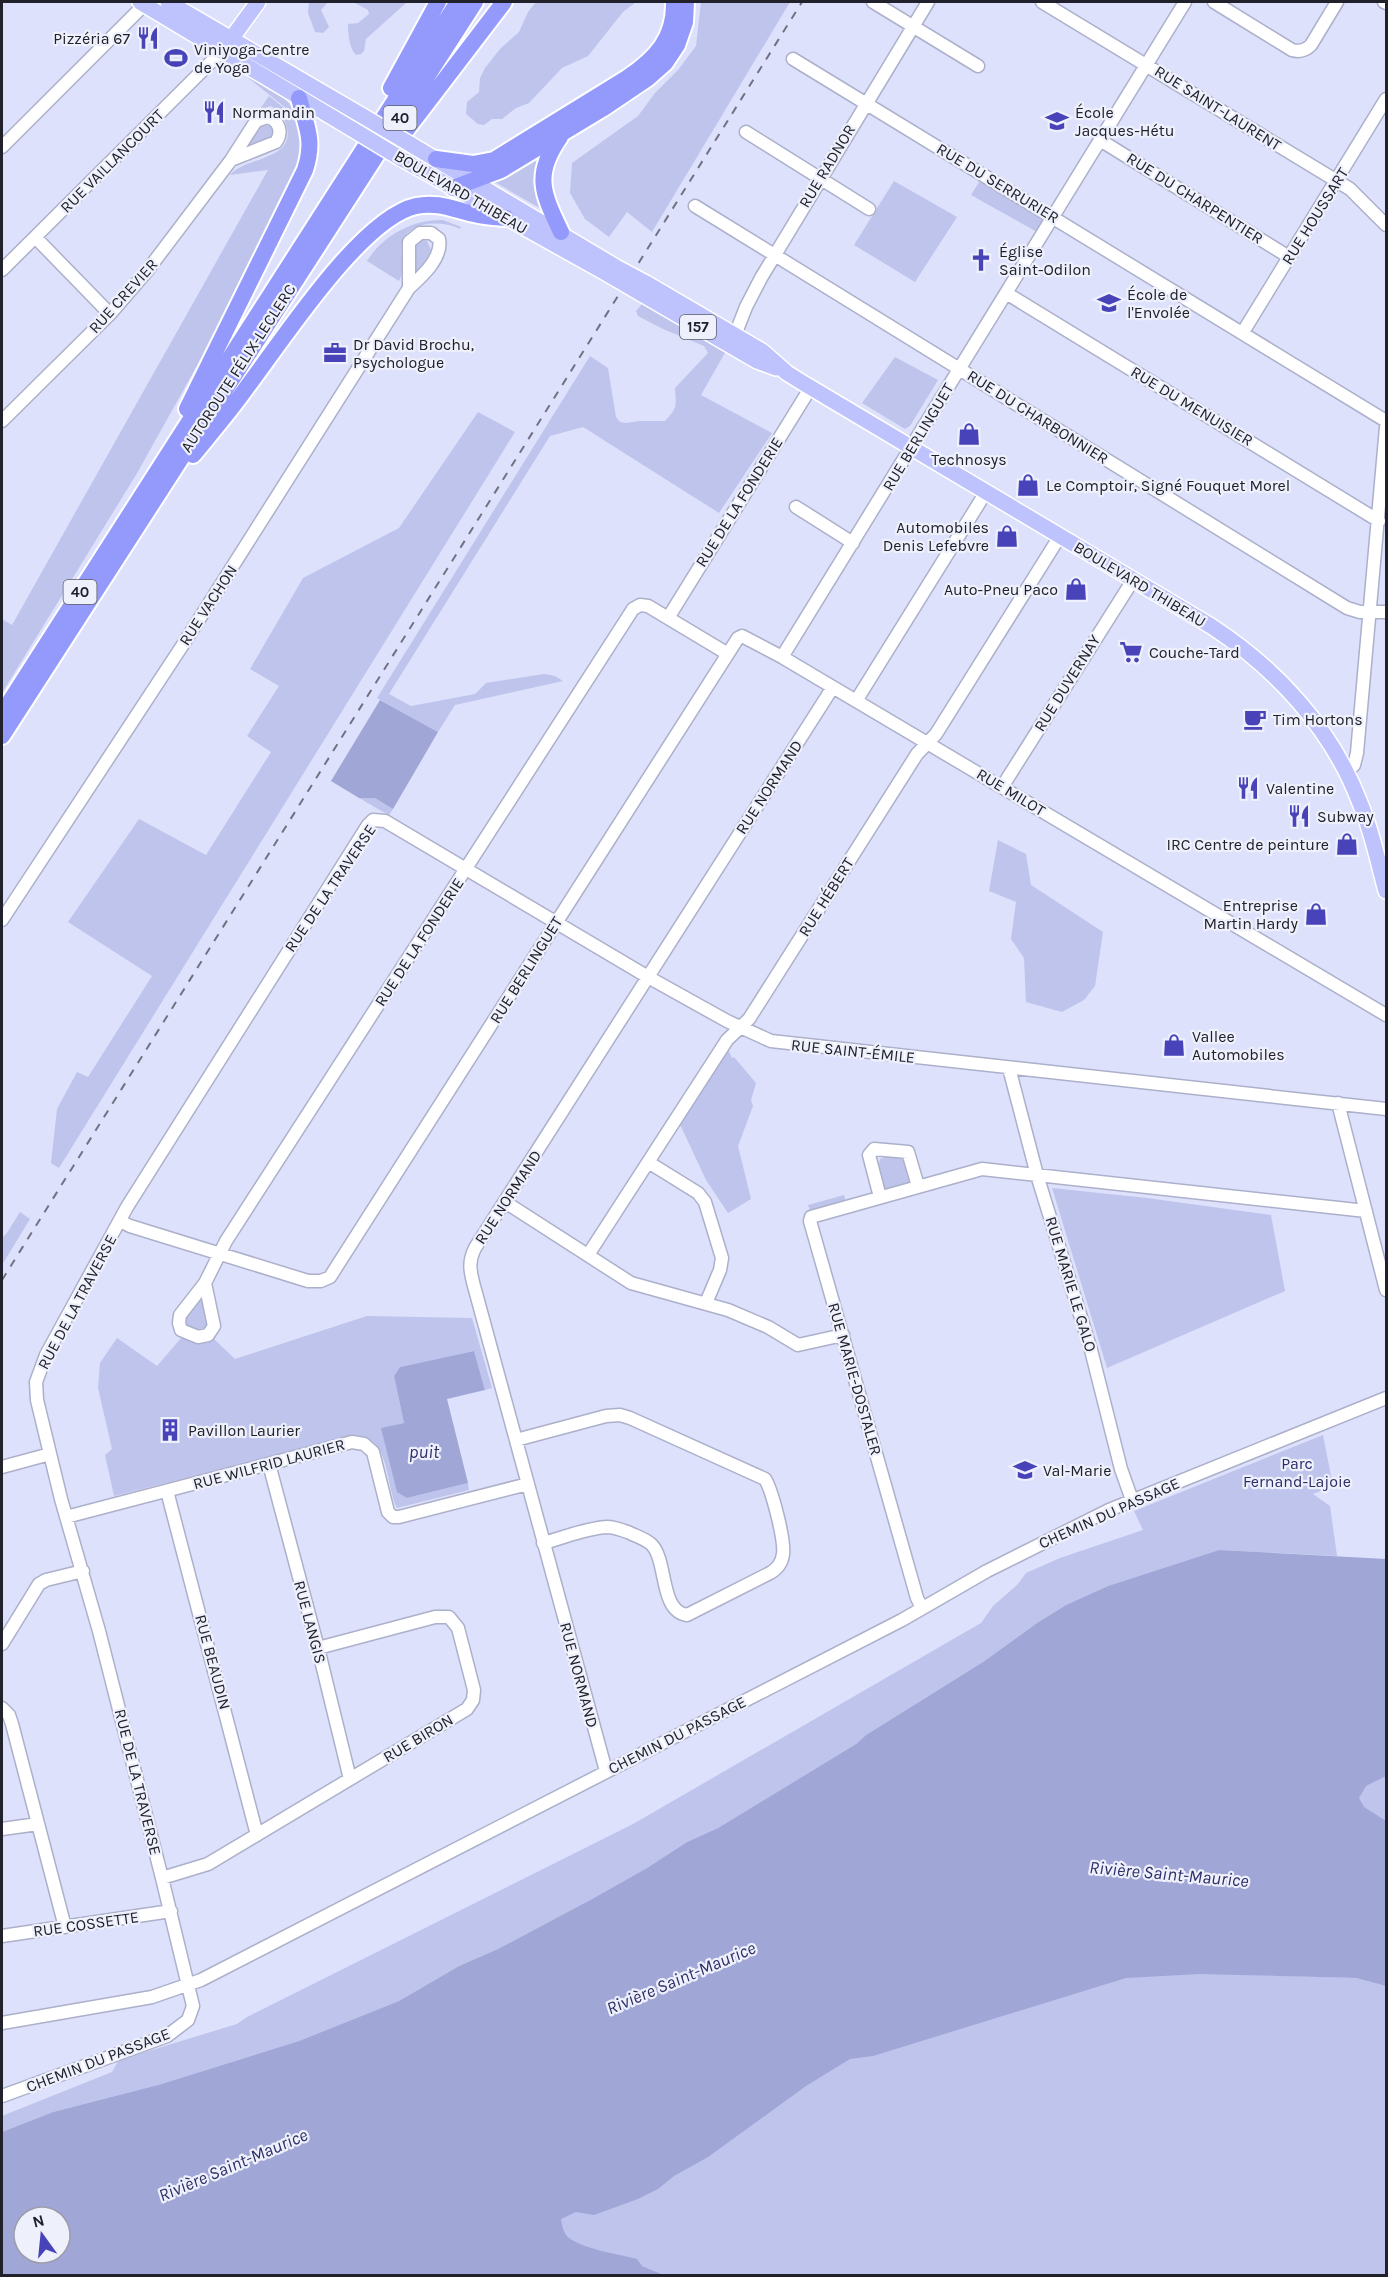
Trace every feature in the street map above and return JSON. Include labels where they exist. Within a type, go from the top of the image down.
[{"type":"highway","points":[[334,195],[438,2]]},
{"type":"highway","name":"AUTOROUTE FÉLIX-LECLERC","points":[[2,714],[458,2]]},
{"type":"highway","name":"AUTOROUTE FÉLIX-LECLERC","points":[[2,736],[475,2]]},
{"type":"highway","points":[[324,235],[504,2]]},
{"type":"highway","points":[[436,159],[473,164],[494,160],[635,73],[651,61],[665,42],[672,24],[674,2]]},
{"type":"highway","points":[[453,188],[501,170],[610,104],[648,78],[662,66],[680,38],[686,18],[686,2]]},
{"type":"highway","points":[[159,468],[210,359],[305,170],[310,136],[299,98]]},
{"type":"highway","points":[[561,232],[546,200],[542,179],[549,155],[564,132]]},
{"type":"highway","points":[[148,509],[228,413],[327,281],[382,222],[407,209],[436,204],[451,206],[476,215],[506,218]]},
{"type":"main road","name":"BOULEVARD THIBEAU","points":[[168,2],[561,232],[614,271]]},
{"type":"main road","points":[[222,51],[258,2]]},
{"type":"main road","name":"BOULEVARD THIBEAU","points":[[143,3],[400,158],[506,218],[614,271],[757,361],[787,373],[1211,626],[1263,665],[1312,718],[1347,772],[1368,824],[1386,891]]},
{"type":"main road","name":"BOULEVARD THIBEAU","points":[[643,288],[735,335],[762,351],[787,373]]},
{"type":"street","points":[[873,2],[978,66]]},
{"type":"street","name":"RUE RADNOR","points":[[735,335],[753,292],[774,255],[928,2]]},
{"type":"street","name":"RUE SAINT-LAURENT","points":[[1042,2],[1336,181],[1359,197],[1386,225]]},
{"type":"street","name":"RUE BERLINGUET","points":[[782,657],[1185,2]]},
{"type":"street","points":[[1214,2],[1292,50],[1298,51],[1311,45],[1337,2]]},
{"type":"street","points":[[2,147],[143,3]]},
{"type":"street","name":"RUE VAILLANCOURT","points":[[2,270],[222,51]]},
{"type":"street","name":"RUE DU SERRURIER","points":[[793,59],[1386,421]]},
{"type":"street","name":"RUE HOUSSART","points":[[1243,332],[1386,99]]},
{"type":"street","points":[[746,132],[870,209]]},
{"type":"street","name":"RUE DU CHARPENTIER","points":[[1100,140],[1289,257]]},
{"type":"street","name":"RUE CREVIER","points":[[2,422],[110,314],[147,271],[231,159]]},
{"type":"street","name":"RUE DU CHARBONNIER","points":[[695,206],[1347,608],[1360,612],[1386,612]]},
{"type":"street","points":[[35,237],[110,314]]},
{"type":"street","name":"RUE VACHON","points":[[2,920],[184,643],[409,288]]},
{"type":"street","name":"RUE DU MENUISIER","points":[[1006,293],[1379,521]]},
{"type":"street","name":"RUE DE LA FONDERIE","points":[[205,1283],[220,1253],[631,612],[640,605],[648,606],[668,618],[810,387]]},
{"type":"street","points":[[1347,772],[1354,765],[1357,753],[1386,427]]},
{"type":"street","points":[[856,701],[986,492]]},
{"type":"street","points":[[796,507],[853,543]]},
{"type":"street","name":"RUE HÉBERT","points":[[588,1255],[727,1040],[749,1018],[917,754],[936,734],[1060,536]]},
{"type":"street","name":"RUE DUVERNAY","points":[[1002,787],[1133,580]]},
{"type":"street","points":[[668,618],[728,654]]},
{"type":"street","name":"RUE MILOT","points":[[728,654],[738,638],[745,636],[1386,1015]]},
{"type":"street","name":"RUE BERLINGUET","points":[[220,1253],[308,1281],[321,1281],[331,1275],[728,654]]},
{"type":"street","name":"RUE NORMAND","points":[[606,1772],[469,1268],[470,1259],[833,687]]},
{"type":"street","name":"RUE SAINT-ÉMILE","points":[[376,819],[385,821],[466,868],[648,977],[765,1040],[1386,1109]]},
{"type":"street","name":"RUE DE LA TRAVERSE","points":[[189,1985],[83,1571],[50,1454],[36,1395],[38,1374],[46,1355],[120,1221],[370,822],[376,819]]},
{"type":"street","name":"RUE MARIE LE GALO","points":[[1009,1068],[1038,1175],[1091,1350],[1121,1470],[1132,1500]]},
{"type":"street","points":[[1338,1103],[1386,1290]]},
{"type":"street","points":[[880,1197],[869,1155],[874,1149],[908,1152],[918,1186]]},
{"type":"street","points":[[648,1162],[698,1192],[705,1202],[722,1258],[720,1270],[706,1304]]},
{"type":"street","name":"RUE MARIE-DOSTALER","points":[[922,1608],[917,1598],[810,1219],[813,1216],[982,1169],[1366,1211]]},
{"type":"street","points":[[505,1202],[631,1283],[728,1310],[763,1325],[798,1345],[843,1335]]},
{"type":"street","points":[[120,1221],[220,1253]]},
{"type":"street","name":"CHEMIN DU PASSAGE","points":[[2,2096],[171,2034],[185,2023],[192,2013],[189,1985],[258,1952],[922,1608],[994,1567],[1132,1500],[1386,1398]]},
{"type":"street","points":[[516,1440],[606,1416],[620,1415],[630,1418],[762,1476],[771,1490],[783,1550],[779,1565],[770,1574],[687,1615],[677,1612],[672,1607],[657,1555],[645,1540],[609,1527],[543,1543]]},
{"type":"street","name":"RUE WILFRID LAURIER","points":[[66,1517],[352,1442],[364,1444],[375,1456],[388,1512],[396,1517],[528,1484]]},
{"type":"street","points":[[2,1467],[50,1454]]},
{"type":"street","name":"RUE LANGIS","points":[[268,1464],[318,1648],[350,1779]]},
{"type":"street","name":"RUE BEAUDIN","points":[[167,1491],[257,1834]]},
{"type":"street","points":[[2,1644],[39,1584],[46,1580],[83,1571]]},
{"type":"street","name":"RUE BIRON","points":[[162,1878],[208,1864],[467,1709],[473,1700],[474,1690],[458,1628],[453,1620],[446,1617],[435,1617],[318,1648]]},
{"type":"street","points":[[2,1708],[9,1715],[12,1724],[65,1927]]},
{"type":"street","points":[[2,1829],[38,1824]]},
{"type":"street","name":"RUE COSSETTE","points":[[2,1936],[171,1911]]},
{"type":"street","points":[[2,2023],[142,1999],[189,1985]]},
{"type":"green space","points":[[309,2],[328,2],[321,10],[329,27],[323,33],[315,32],[308,13]]},
{"type":"green space","points":[[353,2],[407,2],[366,39],[364,51],[356,55],[350,44],[348,24],[358,23],[369,14],[368,10]]},
{"type":"green space","points":[[536,2],[636,2],[623,12],[588,56],[562,68],[529,103],[516,108],[502,119],[492,119],[484,125],[478,124],[466,114],[467,102],[479,92],[480,78],[485,68],[500,49],[519,32],[528,12]]},
{"type":"green space","points":[[701,2],[790,2],[652,232],[627,212],[609,237],[585,219],[570,193],[572,163],[638,116],[655,93],[678,70],[696,46]]},
{"type":"green space","points":[[241,72],[256,78],[274,90],[289,104],[297,117]]},
{"type":"green space","points":[[269,96],[302,124],[301,162],[232,303],[136,475],[2,693],[2,619],[12,625],[268,170],[230,175],[237,169],[276,152],[287,138],[286,124],[279,113],[271,106],[260,109]]},
{"type":"green space","points":[[265,125],[273,127],[276,135],[246,150],[246,146],[260,127]]},
{"type":"green space","points":[[550,144],[543,210],[493,181]]},
{"type":"green space","points":[[983,176],[1056,221],[1046,237],[971,195]]},
{"type":"green space","points":[[894,181],[957,217],[915,282],[854,245]]},
{"type":"green space","points":[[443,220],[461,227],[460,229],[445,224],[427,224],[411,230],[406,235],[401,248],[402,271],[399,281],[367,261],[382,243],[400,230],[421,222]]},
{"type":"green space","points":[[420,240],[427,241],[431,250],[421,271],[415,273],[413,272],[413,246]]},
{"type":"green space","points":[[642,304],[726,351],[701,395],[772,433],[719,513],[583,427],[550,436],[389,694],[411,706],[475,694],[486,683],[544,674],[555,676],[563,681],[455,705],[438,732],[377,698],[590,356],[608,368],[616,417],[620,422],[665,421],[672,413],[676,402],[675,388],[708,353],[704,346],[638,316],[636,311]]},
{"type":"green space","points":[[895,357],[938,380],[910,426],[905,429],[862,403]]},
{"type":"green space","points":[[478,412],[515,432],[59,1168],[51,1163],[57,1109],[77,1072],[88,1077],[152,976],[68,922],[139,819],[206,855],[271,752],[247,736],[279,686],[250,669],[303,578],[399,528]]},
{"type":"green space","points":[[359,798],[375,798],[393,809],[389,815]]},
{"type":"green space","points":[[998,840],[1026,854],[1031,885],[1103,932],[1095,986],[1084,1000],[1062,1012],[1026,1002],[1024,958],[1011,939],[1016,902],[989,891]]},
{"type":"green space","points":[[726,1045],[732,1058],[734,1057],[756,1083],[751,1100],[753,1106],[738,1146],[751,1199],[728,1213],[706,1180],[677,1118]]},
{"type":"green space","points":[[891,1155],[910,1161],[918,1186],[886,1196],[879,1164],[880,1159]]},
{"type":"green space","points":[[1052,1188],[1271,1215],[1285,1291],[1107,1368]]},
{"type":"green space","points":[[844,1195],[848,1209],[813,1219],[808,1205]]},
{"type":"green space","points":[[20,1212],[30,1219],[2,1265],[2,1238]]},
{"type":"green space","points":[[202,1295],[209,1324],[207,1329],[200,1332],[187,1328],[183,1321]]},
{"type":"green space","points":[[367,1316],[472,1318],[492,1388],[485,1390],[474,1351],[400,1367],[394,1376],[404,1423],[382,1428],[407,1498],[468,1483],[469,1490],[397,1508],[381,1453],[367,1438],[356,1435],[114,1496],[105,1455],[112,1449],[98,1388],[100,1363],[117,1338],[157,1366],[182,1337],[198,1341],[212,1337],[235,1359]]},
{"type":"green space","name":"Parc Fernand-Lajoie","points":[[1323,1435],[1333,1486],[1313,1494],[1330,1506],[1337,1556],[1219,1550],[1108,1586],[1066,1605],[983,1662],[866,1735],[856,1744],[718,1828],[687,1842],[592,1899],[498,1949],[459,1966],[399,2001],[299,2041],[158,2085],[53,2112],[2,2132],[2,2116],[112,2072],[119,2060],[237,2024],[633,1824],[981,1623],[993,1606],[1017,1585],[1026,1573],[1060,1558],[1143,1530],[1134,1511]]},
{"type":"green space","points":[[1386,1721],[1386,1825],[1252,1975],[1356,1978],[1386,1986],[1386,2275],[664,2275],[402,2178]]},
{"type":"water","points":[[380,700],[438,732],[393,809],[375,798],[359,798],[331,781]]},
{"type":"water","name":"puit","points":[[474,1351],[485,1390],[447,1399],[468,1483],[407,1498],[397,1492],[381,1428],[404,1423],[394,1376],[400,1367]]},
{"type":"water","name":"Rivière Saint-Maurice","points":[[1219,1550],[1386,1559],[1386,1776],[1366,1786],[1359,1798],[1364,1807],[1386,1821],[1386,1986],[1356,1978],[1199,1974],[1126,1978],[873,2056],[850,2059],[806,2086],[708,2157],[674,2176],[658,2189],[594,2215],[576,2212],[561,2219],[565,2234],[572,2240],[595,2249],[637,2259],[642,2266],[664,2275],[2,2275],[2,2132],[53,2112],[158,2085],[299,2041],[399,2001],[459,1966],[498,1949],[592,1899],[687,1842],[718,1828],[856,1744],[866,1735],[983,1662],[1066,1605],[1108,1586]]},
{"type":"railway","points":[[2,1280],[802,2]]},
{"type":"place","name":"Pizzéria 67","points":[[148,38]]},
{"type":"place","name":"Viniyoga-Centre de Yoga","points":[[176,58]]},
{"type":"place","name":"Normandin","points":[[214,112]]},
{"type":"place","name":"École Jacques-Hétu","points":[[1057,121]]},
{"type":"place","name":"Église Saint-Odilon","points":[[981,260]]},
{"type":"place","name":"École de l'Envolée","points":[[1109,303]]},
{"type":"place","name":"Dr David Brochu, Psychologue","points":[[335,353]]},
{"type":"place","name":"Technosys","points":[[969,434]]},
{"type":"place","name":"Le Comptoir, Signé Fouquet Morel","points":[[1028,485]]},
{"type":"place","name":"Automobiles Denis Lefebvre","points":[[1007,536]]},
{"type":"place","name":"Auto-Pneu Paco","points":[[1076,589]]},
{"type":"place","name":"Couche-Tard","points":[[1131,652]]},
{"type":"place","name":"Tim Hortons","points":[[1255,719]]},
{"type":"place","name":"Valentine","points":[[1248,788]]},
{"type":"place","name":"Subway","points":[[1299,816]]},
{"type":"place","name":"IRC Centre de peinture","points":[[1347,844]]},
{"type":"place","name":"Entreprise Martin Hardy","points":[[1316,914]]},
{"type":"place","name":"Vallee Automobiles","points":[[1174,1045]]},
{"type":"place","name":"Pavillon Laurier","points":[[170,1430]]},
{"type":"place","name":"Val-Marie","points":[[1025,1470]]}]
